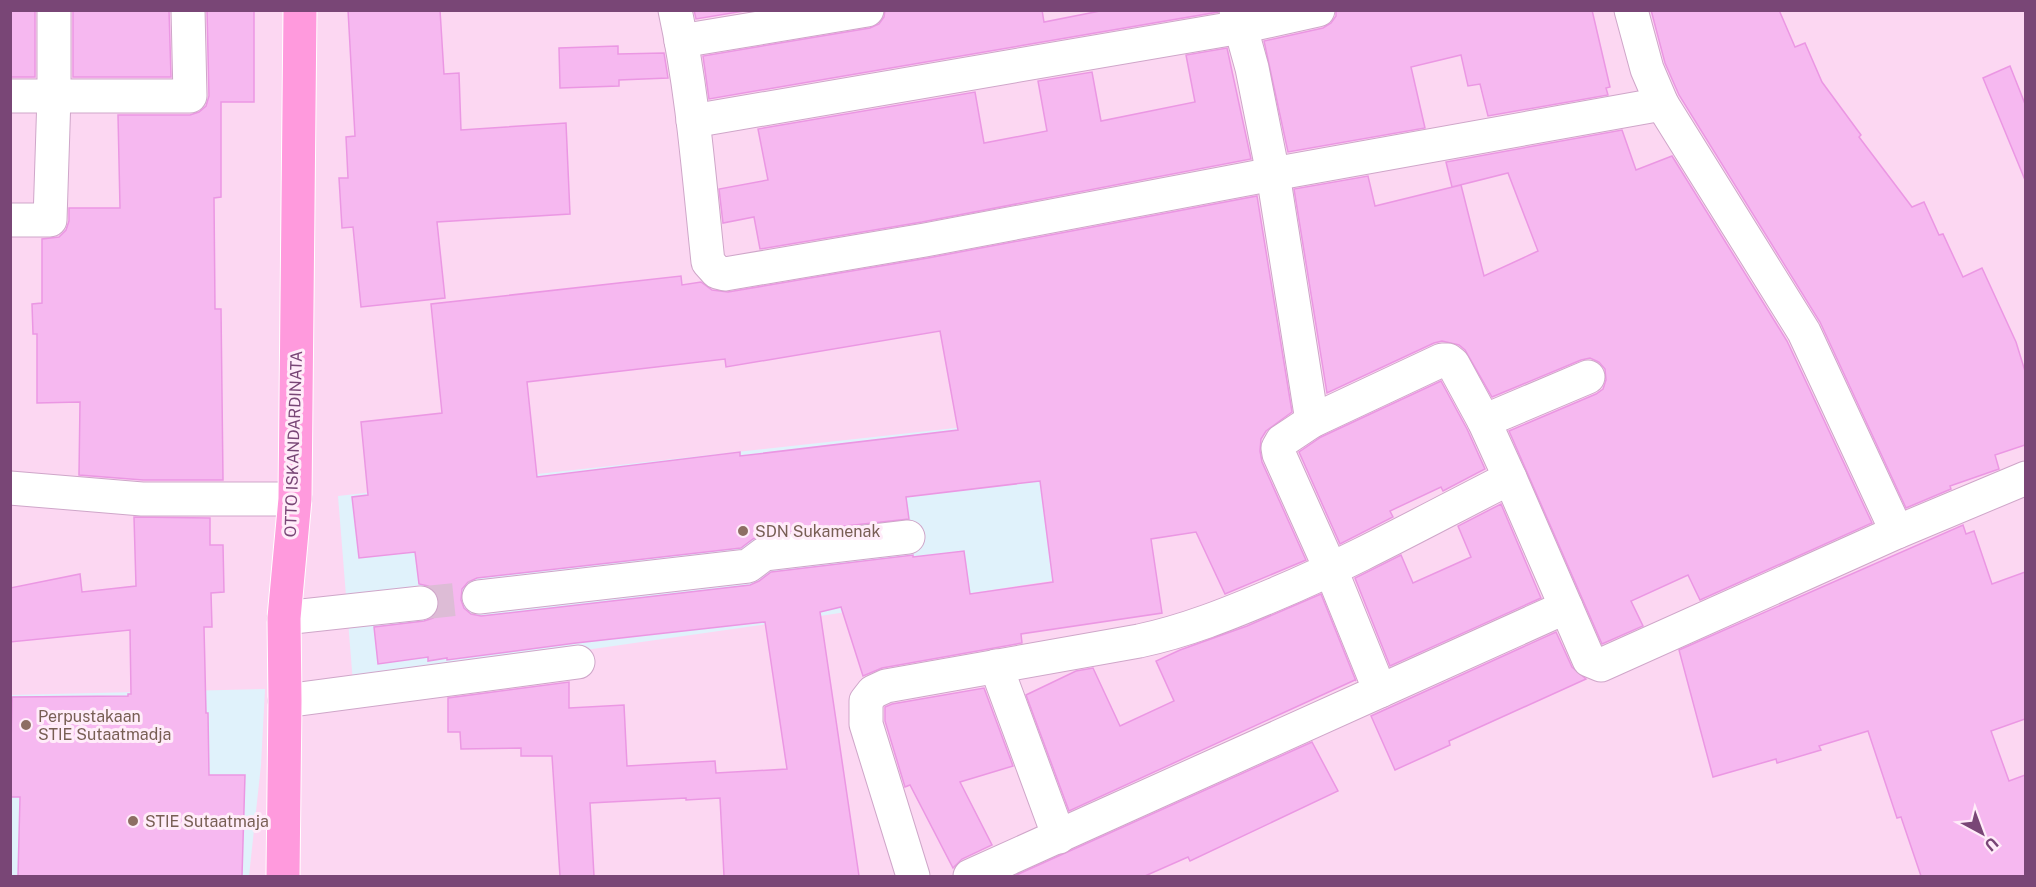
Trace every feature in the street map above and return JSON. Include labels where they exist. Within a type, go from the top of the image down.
[{"type":"main road","name":"OTTO ISKANDARDINATA","points":[[283,876],[284,618],[295,500],[300,10]]},
{"type":"street","points":[[10,220],[50,220],[54,10]]},
{"type":"street","points":[[10,96],[190,96],[188,10]]},
{"type":"street","points":[[867,10],[678,26],[693,121],[708,262],[717,272],[724,274],[924,240],[1662,104]]},
{"type":"street","points":[[693,121],[1238,19],[1318,10]]},
{"type":"street","points":[[1631,10],[1647,69],[1662,104],[1804,332],[1897,532]]},
{"type":"street","points":[[1238,19],[1252,68],[1273,174],[1312,421]]},
{"type":"street","points":[[1380,691],[1278,448],[1282,441],[1312,421],[1442,360],[1448,360],[1452,364],[1484,421],[1589,660],[1601,665],[1897,532],[2025,478]]},
{"type":"street","points":[[1484,421],[1588,377]]},
{"type":"street","points":[[913,876],[866,724],[866,700],[873,692],[886,686],[1172,634],[1212,621],[1331,570],[1510,478]]},
{"type":"street","points":[[10,488],[142,499],[295,500]]},
{"type":"street","points":[[479,597],[748,566],[764,554],[908,537]]},
{"type":"street","points":[[284,618],[422,603]]},
{"type":"street","points":[[970,876],[1566,607]]},
{"type":"street","points":[[285,701],[578,662]]},
{"type":"street","points":[[996,666],[1059,837]]},
{"type":"shaded area","points":[[11,11],[2025,11],[2025,876],[11,876]]},
{"type":"shaded area","name":"SDN Sukamenak","points":[[983,425],[1149,566],[754,626],[353,683],[338,496]]},
{"type":"shaded area","name":"STIE Sutaatmaja","points":[[265,689],[261,765],[249,876],[11,876],[10,695]]},
{"type":"building","points":[[10,10],[35,10],[35,77],[10,77]]},
{"type":"building","points":[[73,10],[169,10],[171,77],[73,77]]},
{"type":"building","points":[[207,10],[254,10],[254,102],[221,102],[221,197],[214,198],[215,309],[221,309],[223,480],[143,480],[79,475],[80,402],[37,403],[37,334],[33,334],[32,304],[42,303],[42,239],[59,237],[66,230],[69,208],[120,208],[118,115],[190,115],[206,106],[209,96]]},
{"type":"building","points":[[348,10],[440,10],[444,74],[459,73],[461,130],[566,123],[570,214],[437,222],[445,298],[361,307],[353,227],[342,228],[339,178],[348,178],[346,137],[355,136]]},
{"type":"building","points":[[694,10],[750,10],[696,19]]},
{"type":"building","points":[[885,10],[1042,10],[1044,22],[1105,10],[1218,10],[1218,12],[709,99],[703,56],[870,28],[879,24],[884,17]]},
{"type":"building","points":[[1336,10],[1592,10],[1610,87],[1606,88],[1608,95],[1488,116],[1480,84],[1468,86],[1461,55],[1411,67],[1425,128],[1288,152],[1264,41],[1323,28],[1331,23],[1336,16]]},
{"type":"building","points":[[1651,10],[1779,10],[1795,47],[1805,43],[1822,82],[1861,135],[1859,137],[1912,207],[1924,202],[1939,235],[1943,234],[1963,277],[1982,268],[2016,342],[2025,371],[2025,445],[1995,455],[1999,469],[1950,486],[1951,489],[1906,508],[1820,322],[1679,95],[1665,63]]},
{"type":"building","points":[[618,46],[618,54],[664,53],[668,78],[619,80],[619,86],[560,88],[559,48]]},
{"type":"building","points":[[1227,48],[1251,159],[922,222],[760,249],[754,217],[723,223],[719,189],[768,180],[758,129],[975,92],[984,143],[1047,131],[1038,81],[1092,72],[1101,121],[1195,102],[1186,55]]},
{"type":"building","points":[[2010,66],[2025,104],[2025,180],[1983,78]]},
{"type":"building","points":[[1622,130],[1636,170],[1672,156],[1787,341],[1872,523],[1700,600],[1688,575],[1631,601],[1643,626],[1602,644],[1509,431],[1596,394],[1603,389],[1606,380],[1605,369],[1599,362],[1590,358],[1581,360],[1492,397],[1465,350],[1459,345],[1442,341],[1327,393],[1294,189],[1368,176],[1375,206],[1461,185],[1484,276],[1538,251],[1508,173],[1452,187],[1446,162]]},
{"type":"building","points":[[1257,196],[1292,412],[1266,431],[1261,439],[1260,451],[1262,462],[1306,560],[1225,594],[1196,532],[1151,539],[1162,613],[1021,634],[1022,643],[882,668],[863,676],[841,607],[820,612],[859,876],[724,876],[720,798],[686,800],[686,798],[590,803],[594,876],[560,876],[552,756],[521,756],[521,748],[461,749],[460,732],[448,732],[448,698],[569,682],[569,708],[624,705],[627,766],[715,761],[716,773],[787,769],[765,622],[447,660],[447,658],[428,661],[428,657],[378,664],[374,627],[433,618],[440,602],[436,591],[419,584],[415,552],[359,558],[352,497],[368,495],[361,422],[442,413],[431,304],[681,276],[682,285],[701,282],[712,290],[728,292],[928,258]],"holes":[[[940,331],[958,430],[740,456],[740,452],[537,477],[527,382],[725,359],[726,367]],[[1040,481],[1053,582],[970,594],[964,551],[771,572],[750,585],[481,616],[471,614],[464,608],[461,600],[462,589],[468,582],[477,578],[741,548],[762,535],[909,519],[906,497]]]},
{"type":"building","points":[[1441,381],[1485,469],[1443,491],[1441,487],[1390,511],[1393,517],[1340,544],[1299,452],[1321,437]]},
{"type":"building","points":[[1501,504],[1541,598],[1390,666],[1355,578],[1401,555],[1413,583],[1471,557],[1458,526]]},
{"type":"building","name":"STIE Sutaatmaja","points":[[134,517],[210,518],[210,545],[223,545],[224,592],[211,593],[212,627],[204,627],[209,775],[245,775],[242,876],[18,876],[20,797],[10,797],[12,697],[128,696],[131,694],[130,630],[10,642],[10,588],[80,574],[82,592],[136,586]]},
{"type":"building","points":[[1963,525],[1966,534],[1974,531],[1992,584],[2025,572],[2025,719],[1991,731],[2009,781],[2025,775],[2025,876],[1921,876],[1901,817],[1897,818],[1868,731],[1819,746],[1821,750],[1777,763],[1776,759],[1713,777],[1679,650]]},
{"type":"building","points":[[1321,594],[1356,681],[1069,811],[1026,695],[1076,671],[1093,668],[1120,726],[1174,701],[1156,661],[1247,626]]},
{"type":"building","points":[[1556,632],[1572,667],[1586,679],[1449,741],[1450,745],[1395,770],[1371,716]]},
{"type":"building","points":[[984,688],[1013,766],[960,782],[992,845],[962,859],[953,868],[910,785],[905,787],[885,721],[885,707]]},
{"type":"building","points":[[1312,742],[1338,791],[1190,861],[1188,857],[1145,876],[1014,876]]},
{"type":"tunnel","points":[[421,603],[479,597]]},
{"type":"place","name":"SDN Sukamenak","points":[[743,531]]},
{"type":"place","name":"Perpustakaan STIE Sutaatmadja","points":[[26,725]]},
{"type":"place","name":"STIE Sutaatmaja","points":[[133,821]]}]
